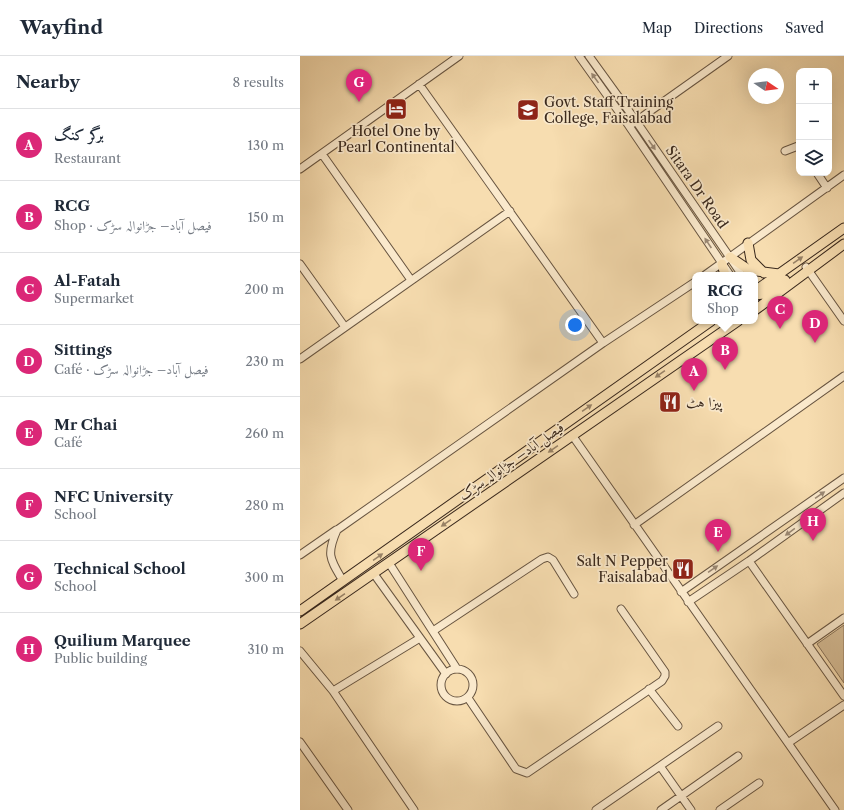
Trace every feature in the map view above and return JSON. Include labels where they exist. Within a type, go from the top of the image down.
[{"type":"main road","points":[[758,289],[844,228]]},
{"type":"main road","points":[[748,243],[752,260],[764,272]]},
{"type":"main road","points":[[758,295],[765,294],[821,261],[844,244]]},
{"type":"main road","points":[[730,257],[744,268],[754,271],[779,274]]},
{"type":"main road","points":[[722,264],[724,272]]},
{"type":"main road","points":[[758,308],[807,269]]},
{"type":"main road","name":"فیصل آباد– جڑانوالہ سڑک","points":[[300,611],[707,324]]},
{"type":"main road","points":[[673,365],[696,344],[723,324]]},
{"type":"main road","name":"فیصل آباد– جڑانوالہ سڑک","points":[[300,624],[734,324]]},
{"type":"street","points":[[300,169],[459,56]]},
{"type":"street","name":"Sitara Dr Road","points":[[579,56],[629,126],[728,272]]},
{"type":"street","name":"Sitara Dr Road","points":[[589,56],[740,272]]},
{"type":"street","points":[[629,126],[728,56]]},
{"type":"street","points":[[419,84],[603,343]]},
{"type":"street","points":[[785,151],[796,147]]},
{"type":"street","points":[[322,154],[411,280]]},
{"type":"street","points":[[710,272],[844,175]]},
{"type":"street","points":[[819,176],[827,188]]},
{"type":"street","points":[[300,359],[510,211]]},
{"type":"street","points":[[300,264],[345,327]]},
{"type":"street","points":[[807,269],[844,321]]},
{"type":"street","points":[[300,555],[603,343],[692,284]]},
{"type":"street","points":[[634,525],[844,376]]},
{"type":"street","points":[[572,435],[835,810]]},
{"type":"street","points":[[681,592],[844,478]]},
{"type":"street","points":[[688,602],[749,561],[844,493]]},
{"type":"street","points":[[337,530],[331,544],[331,561],[343,581]]},
{"type":"street","points":[[433,631],[542,558],[548,557],[553,560],[574,594]]},
{"type":"street","points":[[749,561],[844,696]]},
{"type":"street","points":[[389,563],[457,669]]},
{"type":"street","points":[[374,574],[446,674]]},
{"type":"street","points":[[468,698],[516,769],[527,773],[662,681],[665,676],[665,672],[621,609]]},
{"type":"street","points":[[808,644],[844,618]]},
{"type":"street","points":[[333,691],[420,638]]},
{"type":"street","points":[[300,651],[333,691],[414,810]]},
{"type":"street","points":[[457,669],[465,671],[470,676],[473,684],[472,692],[468,698],[460,701],[452,701],[445,696],[441,689],[441,681],[451,670],[457,669]]},
{"type":"street","points":[[649,689],[678,726]]},
{"type":"street","points":[[788,743],[844,705]]},
{"type":"street","points":[[596,810],[718,726]]},
{"type":"street","points":[[300,742],[348,810]]},
{"type":"street","points":[[661,810],[738,756]]},
{"type":"street","points":[[660,766],[691,810]]},
{"type":"street","points":[[720,810],[759,783]]},
{"type":"shaded area","points":[[844,625],[844,683],[817,644]]},
{"type":"place","name":"Technical School","points":[[359,102]]},
{"type":"place","name":"Hotel One by Pearl Continental","points":[[396,109]]},
{"type":"place","name":"Govt. Staff Training College, Faisalabad","points":[[528,110]]},
{"type":"place","name":"Al-Fatah","points":[[780,329]]},
{"type":"place","name":"Sittings","points":[[815,343]]},
{"type":"place","name":"RCG","points":[[725,370]]},
{"type":"place","name":"برگر کنگ","points":[[694,391]]},
{"type":"place","name":"پیزا ہٹ","points":[[670,402]]},
{"type":"place","name":"Quilium Marquee","points":[[813,541]]},
{"type":"place","name":"Mr Chai","points":[[718,552]]},
{"type":"place","name":"Salt N Pepper Faisalabad","points":[[683,569]]},
{"type":"place","name":"NFC University","points":[[421,571]]}]
